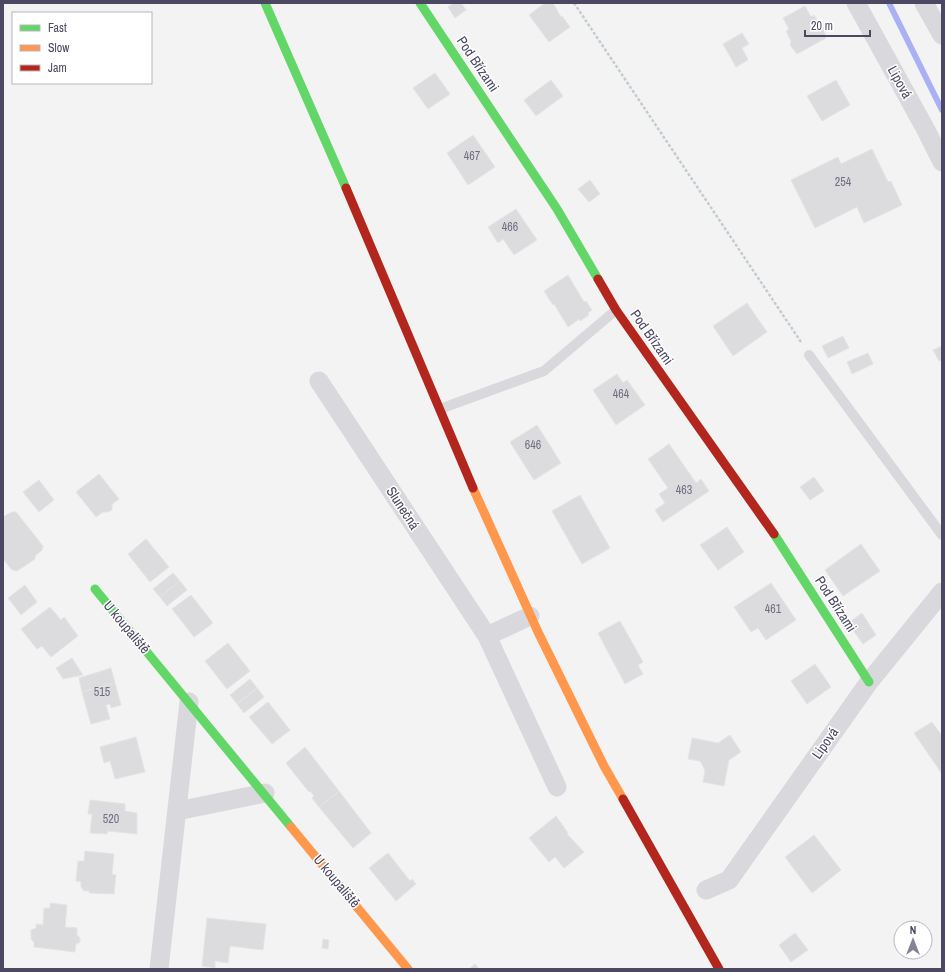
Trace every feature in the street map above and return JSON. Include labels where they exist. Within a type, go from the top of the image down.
[{"type":"street","points":[[265,3],[359,217],[530,616],[604,766],[719,969]]},
{"type":"street","name":"Pod Břízami","points":[[420,3],[557,209],[616,310],[782,546],[869,682]]},
{"type":"street","name":"Lipová","points":[[856,3],[942,162]]},
{"type":"street","points":[[924,3],[942,35]]},
{"type":"street","name":"Slunečná","points":[[319,381],[487,636],[557,787]]},
{"type":"street","name":"U koupaliště","points":[[96,589],[408,969]]},
{"type":"street","name":"Lipová","points":[[706,890],[729,880],[869,682],[942,592]]},
{"type":"street","points":[[487,636],[530,616]]},
{"type":"street","points":[[159,969],[189,702]]},
{"type":"street","points":[[176,811],[265,794]]},
{"type":"lane","points":[[440,409],[544,371],[616,310]]},
{"type":"lane","points":[[809,355],[942,536]]},
{"type":"path","points":[[574,3],[809,355]]},
{"type":"building","points":[[454,3],[461,3],[466,10],[455,18],[448,7]]},
{"type":"building","points":[[545,3],[553,3],[561,17],[562,16],[570,27],[549,42],[529,15]]},
{"type":"building","points":[[805,6],[811,17],[814,15],[820,26],[823,27],[826,38],[797,54],[790,45],[791,41],[786,31],[789,29],[783,18]]},
{"type":"building","points":[[742,33],[749,44],[742,48],[748,60],[736,67],[723,44]]},
{"type":"building","points":[[435,73],[450,94],[428,109],[413,88]]},
{"type":"building","points":[[551,80],[563,96],[536,116],[524,100]]},
{"type":"building","points":[[836,80],[850,105],[822,121],[807,96]]},
{"type":"building","points":[[473,135],[495,167],[468,185],[447,153]]},
{"type":"building","points":[[872,149],[888,182],[891,181],[902,205],[864,223],[857,207],[815,228],[791,180],[838,157],[841,164]]},
{"type":"building","points":[[590,180],[600,194],[589,202],[578,189]]},
{"type":"building","points":[[516,209],[537,240],[514,255],[503,239],[498,243],[488,227]]},
{"type":"building","points":[[568,275],[584,302],[586,301],[592,310],[588,313],[589,315],[580,321],[579,319],[568,327],[544,291]]},
{"type":"building","points":[[747,303],[767,332],[733,356],[713,326]]},
{"type":"building","points":[[843,336],[849,348],[828,358],[822,346]]},
{"type":"building","points":[[942,346],[942,360],[939,361],[933,350]]},
{"type":"building","points":[[868,353],[873,364],[852,374],[847,362]]},
{"type":"building","points":[[617,374],[623,383],[627,380],[645,405],[616,425],[593,390]]},
{"type":"building","points":[[537,425],[561,463],[534,480],[510,442]]},
{"type":"building","points":[[669,444],[696,483],[701,479],[709,491],[663,522],[655,510],[665,503],[659,494],[668,488],[648,459]]},
{"type":"building","points":[[99,474],[119,499],[112,504],[112,510],[103,512],[96,517],[76,492]]},
{"type":"building","points":[[814,477],[824,491],[810,500],[800,487]]},
{"type":"building","points":[[39,480],[54,500],[39,512],[23,492]]},
{"type":"building","points":[[580,495],[610,548],[582,564],[552,511]]},
{"type":"building","points":[[12,512],[16,512],[43,546],[42,550],[35,556],[35,559],[17,571],[12,570],[3,559],[3,517]]},
{"type":"building","points":[[727,527],[744,552],[718,570],[700,545]]},
{"type":"building","points":[[146,539],[169,567],[150,582],[128,554]]},
{"type":"building","points":[[861,544],[880,571],[843,596],[825,570]]},
{"type":"building","points":[[173,573],[180,581],[160,597],[153,589]]},
{"type":"building","points":[[180,581],[187,590],[167,606],[160,597]]},
{"type":"building","points":[[771,583],[796,620],[766,640],[758,628],[751,632],[734,607]]},
{"type":"building","points":[[25,585],[37,602],[21,615],[8,598]]},
{"type":"building","points":[[191,595],[213,623],[194,637],[172,609]]},
{"type":"building","points":[[50,607],[61,620],[64,617],[78,636],[51,657],[42,646],[37,649],[21,629]]},
{"type":"building","points":[[862,613],[876,635],[863,644],[848,623]]},
{"type":"building","points":[[620,621],[643,662],[638,665],[643,674],[625,684],[598,633]]},
{"type":"building","points":[[228,643],[250,671],[227,689],[205,661]]},
{"type":"building","points":[[72,658],[83,675],[63,679],[56,668]]},
{"type":"building","points":[[815,664],[831,687],[807,704],[791,681]]},
{"type":"building","points":[[111,668],[115,683],[82,692],[79,678]]},
{"type":"building","points":[[250,679],[257,688],[237,704],[230,695]]},
{"type":"building","points":[[115,683],[121,705],[111,708],[110,704],[106,705],[110,719],[91,724],[82,692]]},
{"type":"building","points":[[257,688],[264,697],[244,713],[237,704]]},
{"type":"building","points":[[268,702],[290,730],[272,744],[249,717]]},
{"type":"building","points":[[932,722],[942,736],[942,774],[914,733]]},
{"type":"building","points":[[730,735],[741,752],[729,760],[724,786],[703,782],[705,770],[700,761],[688,759],[692,738],[718,743]]},
{"type":"building","points":[[136,737],[145,772],[115,779],[110,761],[104,763],[100,747]]},
{"type":"building","points":[[305,747],[339,791],[319,807],[312,798],[314,796],[310,791],[309,792],[286,763]]},
{"type":"building","points":[[339,791],[371,833],[353,848],[319,807]]},
{"type":"building","points":[[90,800],[125,804],[125,811],[137,813],[137,834],[108,831],[107,834],[90,833],[92,814],[88,814]]},
{"type":"building","points":[[556,816],[568,833],[567,834],[584,852],[564,868],[555,857],[549,862],[529,838]]},
{"type":"building","points":[[814,835],[841,870],[812,893],[785,857]]},
{"type":"building","points":[[85,851],[114,854],[112,874],[116,875],[114,894],[89,893],[89,891],[84,891],[81,887],[81,882],[76,881],[78,861],[84,861]]},
{"type":"building","points":[[388,853],[410,881],[412,879],[416,884],[396,901],[369,868]]},
{"type":"building","points":[[50,903],[67,905],[65,927],[77,928],[77,935],[80,938],[80,942],[76,944],[75,952],[34,947],[34,942],[31,939],[31,930],[36,928],[36,924],[43,925],[44,908],[50,908]]},
{"type":"building","points":[[207,918],[266,924],[263,950],[230,946],[228,963],[215,961],[215,968],[202,966]]},
{"type":"building","points":[[795,933],[808,950],[791,962],[779,945]]},
{"type":"building","points":[[323,939],[329,940],[328,949],[322,948]]},
{"type":"building","points":[[475,964],[479,969],[469,969]]},
{"type":"waterway","points":[[889,3],[942,110]]},
{"type":"traffic: fast","points":[[265,3],[346,188]]},
{"type":"traffic: fast","points":[[420,3],[557,209],[598,279]]},
{"type":"traffic: fast","points":[[774,534],[869,682]]},
{"type":"traffic: fast","points":[[95,589],[291,827]]},
{"type":"traffic: slow","points":[[473,488],[538,632],[604,766],[623,799]]},
{"type":"traffic: slow","points":[[291,827],[408,969]]},
{"type":"traffic: jam","points":[[346,188],[473,488]]},
{"type":"traffic: jam","points":[[598,279],[616,310],[774,534]]},
{"type":"traffic: jam","points":[[623,799],[719,969]]}]
